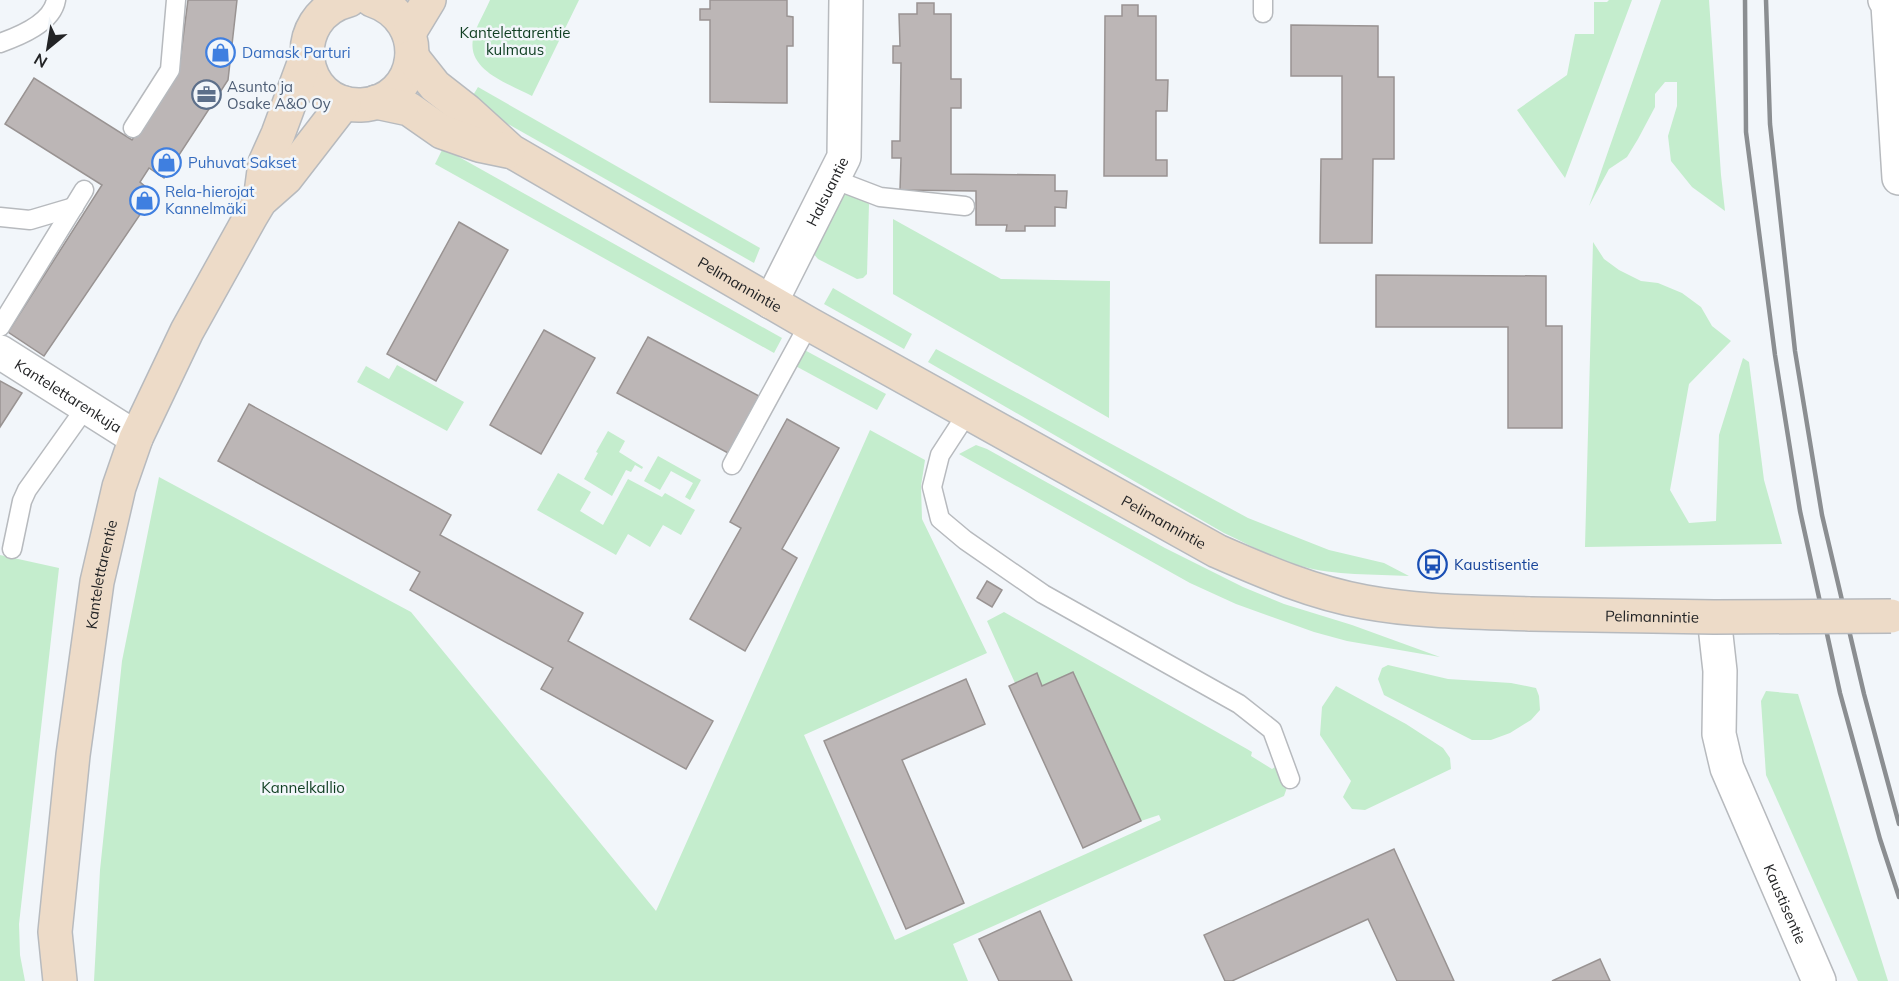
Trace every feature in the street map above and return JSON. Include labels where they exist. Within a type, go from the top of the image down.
[{"type":"street","name":"Kantelettarentie","points":[[260,201],[265,163],[306,58],[307,41],[313,26],[324,12],[338,3],[349,0]]},
{"type":"street","name":"Pelimannintie","points":[[372,0],[394,11],[403,21],[411,45],[435,86],[511,151],[809,324],[1217,551],[1283,578],[1313,589],[1365,602],[1440,610],[1714,617],[1895,616]]},
{"type":"street","points":[[411,45],[429,0]]},
{"type":"street","name":"Halsuantie","points":[[771,302],[844,157],[846,0]]},
{"type":"street","points":[[1885,0],[1899,178]]},
{"type":"street","name":"Kantelettarentie","points":[[60,981],[55,932],[73,755],[95,594],[119,487],[136,438],[187,331],[260,201],[286,178],[360,102],[390,95],[401,84],[409,72],[411,45]]},
{"type":"street","points":[[306,58],[310,73],[330,96],[360,102]]},
{"type":"street","name":"Pelimannintie","points":[[360,102],[409,109],[442,132],[479,145],[511,151]]},
{"type":"street","name":"Kantelettarenkuja","points":[[0,352],[136,438]]},
{"type":"street","name":"Kaustisentie","points":[[1714,617],[1720,671],[1719,734],[1727,768],[1798,937],[1819,981]]},
{"type":"lane","points":[[0,43],[37,26],[55,9],[56,0]]},
{"type":"lane","points":[[133,128],[170,70],[176,0]]},
{"type":"lane","points":[[833,179],[880,197],[965,206]]},
{"type":"lane","points":[[0,327],[84,190]]},
{"type":"lane","points":[[0,217],[30,220],[74,207]]},
{"type":"lane","points":[[732,465],[809,324]]},
{"type":"lane","points":[[12,549],[22,501],[27,490],[86,407]]},
{"type":"lane","points":[[968,412],[940,455],[932,487],[940,519],[964,540],[1043,594],[1239,704],[1272,730],[1290,779]]},
{"type":"green space","name":"Kantelettarentie kulmaus","points":[[490,0],[579,0],[532,96],[492,75],[477,60],[473,50],[473,39]]},
{"type":"green space","points":[[1632,0],[1565,178],[1517,110],[1567,75],[1575,34],[1594,34],[1594,2]]},
{"type":"green space","points":[[1661,0],[1709,0],[1725,211],[1692,187],[1671,161],[1668,136],[1677,106],[1677,82],[1665,82],[1655,94],[1655,107],[1638,139],[1627,157],[1609,169],[1589,206]]},
{"type":"green space","points":[[478,87],[760,248],[754,263],[469,102]]},
{"type":"green space","points":[[443,148],[782,338],[774,353],[435,164]]},
{"type":"green space","points":[[842,189],[869,204],[867,274],[863,278],[857,279],[818,259],[812,252]]},
{"type":"green space","points":[[893,219],[1001,279],[1110,281],[1109,418],[893,294]]},
{"type":"green space","points":[[1593,242],[1604,259],[1619,270],[1641,281],[1658,283],[1682,293],[1701,307],[1712,326],[1731,341],[1689,384],[1670,490],[1689,523],[1716,521],[1719,435],[1743,358],[1749,362],[1764,480],[1782,544],[1585,547]]},
{"type":"green space","points":[[833,288],[912,334],[904,349],[824,304]]},
{"type":"green space","points":[[799,347],[886,394],[877,410],[790,363]]},
{"type":"green space","points":[[936,349],[1248,518],[1329,550],[1384,563],[1409,576],[1341,573],[1314,569],[1281,560],[1253,547],[1224,533],[928,362]]},
{"type":"green space","points":[[397,365],[464,402],[447,431],[357,382],[366,366],[389,379]]},
{"type":"green space","name":"Kannelkallio","points":[[870,430],[925,460],[921,486],[922,519],[987,653],[804,735],[895,940],[1161,820],[1159,815],[1141,821],[1073,672],[1042,686],[1036,673],[1015,683],[987,621],[1004,612],[1247,749],[1252,752],[1251,756],[1272,769],[1283,762],[1290,779],[1284,796],[953,944],[968,981],[94,981],[100,870],[122,661],[159,477],[411,612],[656,911]]},
{"type":"green space","points":[[608,431],[625,441],[619,452],[643,467],[642,469],[635,465],[631,472],[626,470],[612,496],[584,479]]},
{"type":"green space","points":[[976,445],[1165,548],[1243,587],[1284,604],[1352,625],[1440,657],[1347,641],[1314,632],[1236,604],[1190,583],[959,454]]},
{"type":"green space","points":[[658,456],[701,480],[690,500],[685,497],[693,483],[671,471],[660,490],[644,481]]},
{"type":"green space","points":[[558,473],[591,492],[580,511],[603,525],[628,479],[662,497],[665,493],[695,510],[681,535],[663,525],[650,547],[628,534],[616,555],[537,510]]},
{"type":"green space","points":[[0,555],[59,568],[19,924],[20,955],[25,981],[0,981]]},
{"type":"green space","points":[[1388,665],[1448,679],[1511,683],[1536,688],[1540,710],[1531,720],[1510,733],[1491,740],[1472,740],[1384,695],[1378,679],[1382,668]]},
{"type":"green space","points":[[1336,686],[1406,724],[1443,748],[1450,758],[1451,769],[1365,810],[1352,809],[1343,797],[1351,781],[1320,735],[1322,707]]},
{"type":"green space","points":[[1766,691],[1798,694],[1888,981],[1858,981],[1766,775],[1761,701]]},
{"type":"building","points":[[188,0],[237,0],[228,80],[164,178],[149,168],[140,182],[154,194],[44,356],[8,332],[102,185],[5,124],[34,78],[132,140],[179,69]]},
{"type":"building","points":[[710,0],[787,0],[787,16],[793,17],[793,46],[787,46],[787,103],[710,102],[710,20],[700,20],[700,9],[710,9]]},
{"type":"building","points":[[917,3],[934,3],[934,14],[951,14],[951,79],[961,79],[961,108],[951,108],[951,174],[1055,175],[1055,191],[1067,191],[1066,208],[1055,207],[1055,226],[1025,226],[1025,231],[1006,231],[1007,225],[976,225],[976,191],[900,190],[901,158],[892,158],[892,141],[900,141],[901,63],[893,63],[893,46],[900,46],[899,14],[917,14]]},
{"type":"building","points":[[1122,5],[1138,5],[1138,16],[1156,16],[1156,80],[1168,80],[1167,111],[1156,111],[1156,160],[1167,160],[1167,176],[1104,176],[1105,16],[1122,16]]},
{"type":"building","points":[[1291,25],[1378,26],[1378,77],[1394,77],[1394,159],[1373,159],[1372,243],[1320,243],[1321,159],[1342,159],[1342,76],[1291,76]]},
{"type":"building","points":[[459,222],[508,250],[436,381],[387,354]]},
{"type":"building","points":[[1376,275],[1546,276],[1546,326],[1562,326],[1562,428],[1508,428],[1508,327],[1376,327]]},
{"type":"building","points":[[544,330],[595,358],[541,454],[490,425]]},
{"type":"building","points":[[648,337],[759,396],[728,453],[617,393]]},
{"type":"building","points":[[0,381],[22,393],[0,427]]},
{"type":"building","points":[[249,404],[451,515],[440,535],[583,613],[568,641],[713,721],[686,769],[541,689],[553,668],[410,590],[420,572],[218,461]]},
{"type":"building","points":[[787,419],[839,448],[782,549],[797,558],[745,651],[690,619],[741,528],[730,522]]},
{"type":"building","points":[[987,581],[1002,590],[992,607],[977,598]]},
{"type":"building","points":[[1073,672],[1141,821],[1083,848],[1009,686],[1037,673],[1042,686]]},
{"type":"building","points":[[966,679],[985,724],[902,760],[964,903],[906,929],[824,741]]},
{"type":"building","points":[[1394,849],[1454,981],[1397,981],[1368,919],[1232,981],[1225,981],[1204,935]]},
{"type":"building","points":[[1040,911],[1072,981],[999,981],[979,939]]},
{"type":"building","points":[[1600,959],[1610,981],[1552,981]]},
{"type":"railway","points":[[1745,0],[1746,132],[1775,355],[1800,511],[1840,693],[1880,839],[1899,897]]},
{"type":"railway","points":[[1766,0],[1770,124],[1795,351],[1822,515],[1864,694],[1899,824]]},
{"type":"place","name":"Damask Parturi","points":[[221,52]]},
{"type":"place","name":"Asunto ja Osake A&O Oy","points":[[206,95]]},
{"type":"place","name":"Puhuvat Sakset","points":[[167,162]]},
{"type":"place","name":"Rela-hierojat Kannelmäki","points":[[144,200]]},
{"type":"place","name":"Kaustisentie","points":[[1433,564]]}]
